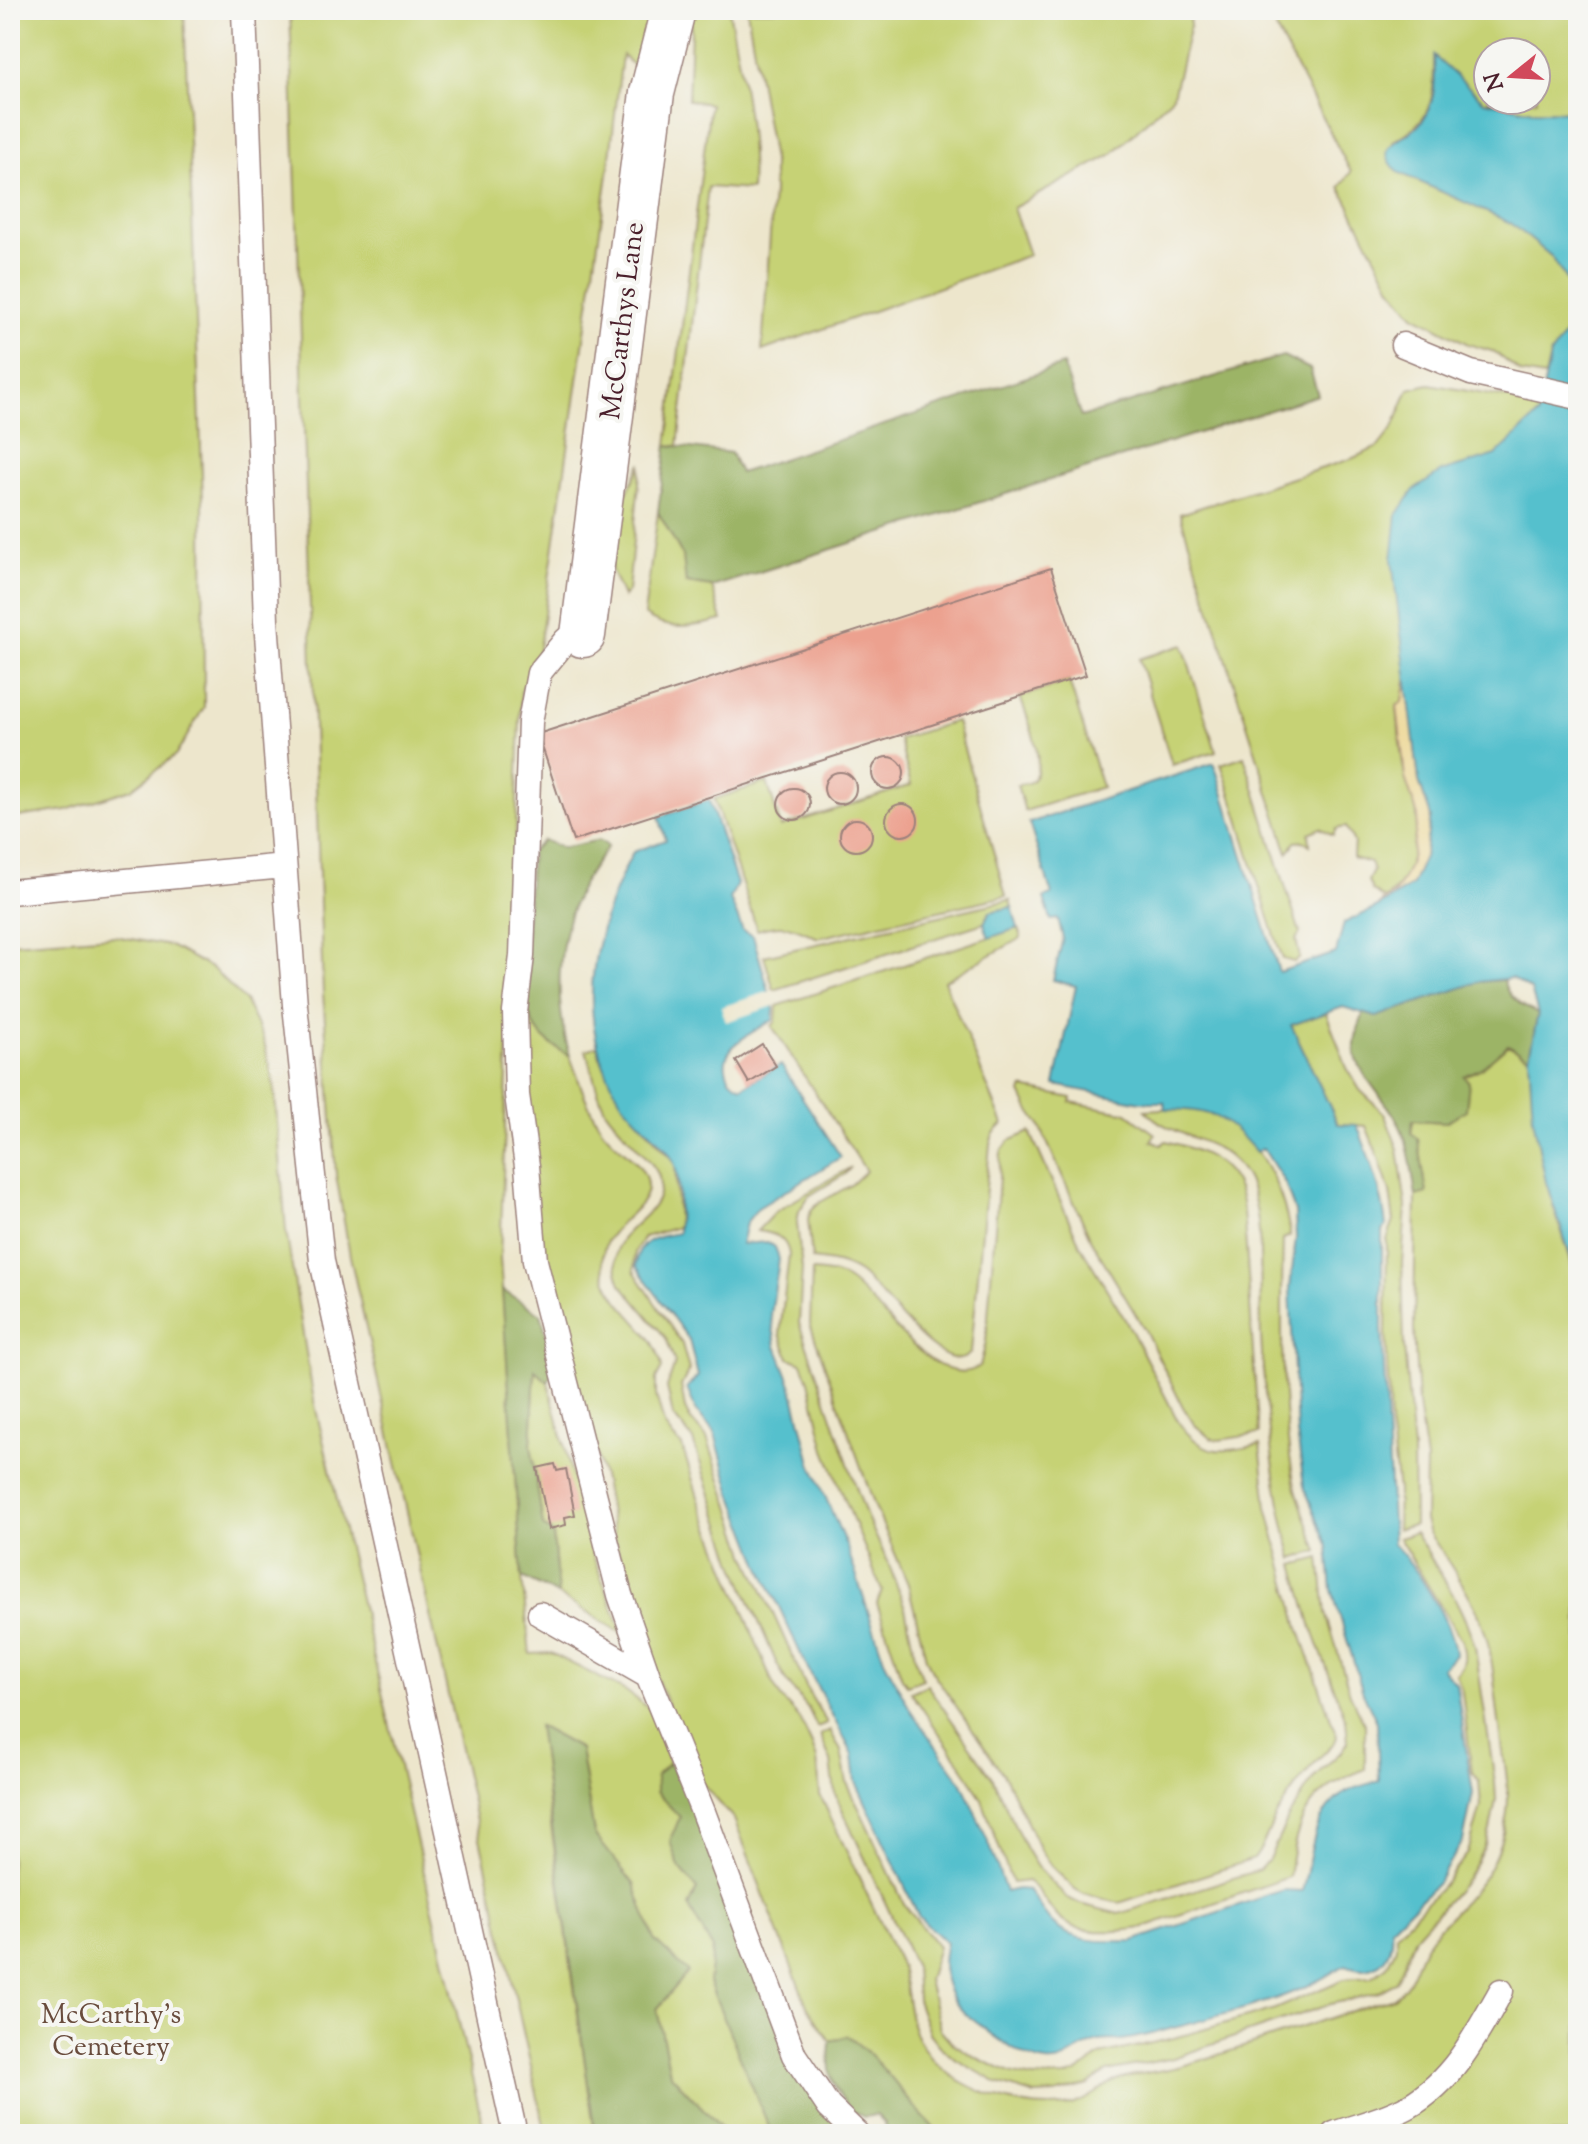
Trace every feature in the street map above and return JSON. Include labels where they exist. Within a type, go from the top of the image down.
[{"type":"street","name":"McCarthys Lane","points":[[583,635],[652,93],[673,10]]},
{"type":"lane","points":[[244,10],[266,621],[303,1093],[322,1261],[515,2134]]},
{"type":"lane","points":[[1403,345],[1471,373],[1578,397]]},
{"type":"lane","points":[[583,635],[566,640],[539,673],[530,722],[522,956],[515,1012],[517,1095],[535,1261],[620,1595],[648,1676],[703,1812],[794,2055],[829,2107],[857,2134]]},
{"type":"lane","points":[[10,892],[284,866]]},
{"type":"lane","points":[[540,1614],[648,1676]]},
{"type":"lane","points":[[1334,2134],[1410,2105],[1438,2085],[1465,2054],[1501,1991]]},
{"type":"green space","points":[[10,10],[184,10],[203,500],[204,707],[176,755],[131,789],[66,810],[10,818]]},
{"type":"green space","points":[[290,10],[659,10],[641,73],[622,55],[608,174],[538,655],[521,692],[500,1259],[530,1654],[551,1653],[626,1691],[650,1709],[669,1763],[656,1776],[681,1817],[679,1867],[697,1889],[689,1907],[713,1949],[709,1982],[773,2134],[727,2134],[670,2074],[657,2009],[687,1972],[654,1940],[634,1884],[594,1834],[580,1749],[539,1727],[595,2134],[546,2134],[350,1256],[336,1175],[323,993]]},
{"type":"green space","points":[[692,10],[729,10],[748,122],[751,190],[708,187],[678,446],[667,445],[710,104],[688,100]]},
{"type":"green space","points":[[747,10],[1188,10],[1190,26],[1173,96],[1111,155],[1013,208],[1029,255],[762,351],[773,160]]},
{"type":"green space","points":[[1266,10],[1578,10],[1578,112],[1552,111],[1552,36],[1472,36],[1472,90],[1434,57],[1429,106],[1417,125],[1393,141],[1398,172],[1511,223],[1552,257],[1575,294],[1571,325],[1550,356],[1545,377],[1521,373],[1495,352],[1468,344],[1414,315],[1391,287],[1340,187],[1351,172]]},
{"type":"green space","points":[[1283,356],[1310,369],[1318,395],[712,587],[686,583],[683,556],[658,512],[667,445],[731,453],[740,473],[1063,365],[1081,417]]},
{"type":"green space","points":[[1429,384],[1540,404],[1538,415],[1496,456],[1441,472],[1392,560],[1407,674],[1403,702],[1397,706],[1400,740],[1406,780],[1417,811],[1417,827],[1414,851],[1405,874],[1384,899],[1372,890],[1368,881],[1373,871],[1370,863],[1353,858],[1354,842],[1346,827],[1336,829],[1333,835],[1320,828],[1309,833],[1310,845],[1304,841],[1295,842],[1288,853],[1180,514],[1351,459],[1378,447],[1393,428],[1409,389]]},
{"type":"green space","points":[[641,463],[628,591],[623,597],[611,569],[611,527]]},
{"type":"green space","points":[[658,512],[683,556],[686,583],[712,587],[722,620],[672,626],[644,615]]},
{"type":"green space","points":[[1183,645],[1216,751],[1172,765],[1139,659]]},
{"type":"green space","points":[[1069,681],[1102,787],[1025,811],[1017,785],[1029,782],[1036,776],[1038,766],[1031,728],[1020,697]]},
{"type":"green space","points":[[956,721],[1006,896],[818,938],[789,926],[757,930],[714,799],[767,782],[781,827],[911,785],[899,739]]},
{"type":"green space","points":[[1244,756],[1300,933],[1296,940],[1300,958],[1294,962],[1283,959],[1221,764]]},
{"type":"green space","points":[[543,840],[562,848],[599,840],[608,846],[581,887],[565,933],[560,994],[570,1056],[540,1034],[533,1024],[526,992],[531,852]]},
{"type":"green space","points":[[1010,900],[1012,907],[990,912],[984,923],[774,990],[764,956]]},
{"type":"green space","points":[[1018,928],[1021,938],[944,981],[1003,1124],[993,1134],[990,1144],[971,1352],[960,1359],[946,1356],[930,1345],[859,1273],[842,1265],[812,1259],[808,1219],[811,1210],[851,1185],[866,1171],[772,1026],[776,1021],[777,1006]]},
{"type":"green space","name":"McCarthy's Cemetery","points":[[114,936],[170,946],[213,969],[245,1001],[263,1038],[274,1085],[286,1231],[314,1401],[485,2134],[10,2134],[10,943]]},
{"type":"green space","points":[[1504,980],[1508,992],[1521,1005],[1538,1014],[1529,1057],[1508,1045],[1480,1069],[1464,1076],[1469,1082],[1466,1110],[1446,1122],[1413,1120],[1411,1133],[1418,1139],[1427,1193],[1416,1196],[1403,1132],[1356,1058],[1355,1040],[1364,1013],[1376,1017],[1478,982]]},
{"type":"green space","points":[[526,985],[551,1044],[570,1056],[597,1121],[646,1177],[645,1197],[612,1233],[606,1244],[603,1258],[605,1275],[617,1300],[659,1354],[662,1368],[656,1379],[656,1395],[664,1424],[682,1446],[700,1503],[773,1684],[800,1719],[812,1745],[817,1759],[820,1795],[899,1962],[919,2042],[939,2066],[972,2087],[1010,2101],[1048,2107],[1074,2104],[1125,2077],[1185,2065],[1394,1998],[1412,1976],[1431,1937],[1477,1886],[1494,1859],[1505,1823],[1508,1796],[1490,1651],[1472,1601],[1428,1531],[1425,1520],[1426,1460],[1418,1404],[1414,1329],[1416,1196],[1427,1193],[1411,1134],[1413,1120],[1446,1122],[1463,1076],[1480,1069],[1508,1045],[1529,1057],[1543,1165],[1578,1293],[1578,2134],[1356,2134],[1406,2116],[1453,2055],[1418,2089],[1389,2107],[1308,2134],[941,2134],[861,2046],[847,2036],[830,2041],[807,2006],[734,1819],[698,1779],[657,1679],[614,1537],[604,1480],[539,1250],[527,1108]]},
{"type":"green space","points":[[1326,1013],[1347,1068],[1360,1090],[1384,1113],[1398,1149],[1406,1206],[1402,1262],[1404,1346],[1413,1451],[1414,1525],[1397,1530],[1398,1491],[1390,1424],[1386,1333],[1387,1240],[1394,1221],[1390,1192],[1366,1126],[1338,1124],[1291,1025]]},
{"type":"green space","points":[[598,1046],[600,1057],[622,1101],[675,1163],[678,1227],[644,1237],[635,1252],[634,1271],[682,1344],[689,1370],[681,1386],[685,1409],[707,1438],[746,1554],[809,1693],[827,1723],[817,1727],[808,1708],[786,1681],[776,1662],[735,1566],[692,1438],[673,1416],[667,1387],[675,1363],[666,1338],[621,1284],[616,1264],[618,1248],[625,1236],[654,1206],[659,1193],[659,1177],[651,1163],[605,1109],[586,1050]]},
{"type":"green space","points":[[1023,1088],[1127,1113],[1155,1134],[1151,1141],[1161,1145],[1166,1141],[1204,1154],[1232,1177],[1242,1202],[1259,1434],[1219,1440],[1210,1438],[1194,1424],[1145,1330],[1091,1240],[1039,1124],[1021,1093]]},
{"type":"green space","points":[[1177,1108],[1215,1115],[1248,1140],[1272,1176],[1281,1197],[1290,1236],[1283,1239],[1282,1268],[1282,1360],[1289,1452],[1296,1490],[1318,1551],[1293,1559],[1280,1504],[1265,1393],[1259,1230],[1252,1190],[1245,1175],[1223,1152],[1169,1128],[1145,1110]]},
{"type":"green space","points":[[1030,1132],[1080,1245],[1129,1326],[1179,1423],[1197,1442],[1215,1450],[1260,1445],[1267,1507],[1299,1628],[1337,1737],[1290,1794],[1254,1859],[1119,1903],[1084,1894],[1052,1867],[1041,1852],[1007,1780],[932,1671],[908,1584],[876,1509],[810,1324],[812,1271],[836,1274],[861,1291],[927,1358],[945,1368],[963,1372],[980,1366],[986,1342],[1001,1152],[1009,1141]]},
{"type":"green space","points":[[851,1167],[809,1196],[799,1211],[797,1223],[802,1269],[799,1323],[866,1515],[905,1608],[923,1679],[907,1685],[877,1603],[882,1591],[825,1450],[809,1381],[802,1363],[789,1358],[780,1334],[789,1254],[778,1236],[757,1231],[775,1212]]},
{"type":"green space","points":[[502,1290],[541,1314],[555,1368],[548,1382],[535,1370],[531,1445],[543,1526],[553,1534],[558,1595],[522,1577]]},
{"type":"green space","points":[[535,1369],[548,1382],[592,1553],[623,1634],[558,1595],[553,1534],[543,1526],[531,1445]]},
{"type":"green space","points":[[1415,1533],[1457,1602],[1475,1647],[1496,1800],[1486,1844],[1467,1879],[1415,1937],[1396,1982],[1377,1993],[1331,2004],[1173,2058],[1107,2071],[1088,2085],[1055,2094],[1035,2095],[998,2083],[955,2059],[939,2046],[929,2033],[917,2000],[915,1967],[835,1794],[831,1761],[820,1735],[830,1730],[841,1751],[847,1783],[905,1906],[938,1947],[928,1980],[940,2029],[951,2042],[1010,2073],[1032,2078],[1066,2077],[1100,2055],[1178,2037],[1275,2009],[1344,1979],[1372,1977],[1387,1966],[1396,1947],[1396,1934],[1440,1889],[1468,1853],[1481,1806],[1479,1782],[1472,1772],[1462,1692],[1456,1674],[1464,1659],[1462,1641],[1399,1538]]},
{"type":"green space","points":[[1320,1558],[1326,1613],[1350,1694],[1365,1725],[1365,1769],[1330,1787],[1308,1809],[1296,1838],[1289,1877],[1141,1928],[1108,1931],[1084,1929],[1064,1922],[1027,1881],[1012,1883],[982,1800],[911,1692],[927,1685],[993,1779],[1037,1867],[1066,1897],[1119,1914],[1259,1870],[1269,1859],[1290,1814],[1315,1776],[1348,1742],[1346,1720],[1312,1628],[1294,1565]]},
{"type":"green space","points":[[538,1726],[580,1749],[594,1834],[634,1884],[654,1940],[688,1972],[657,2009],[670,2074],[727,2134],[595,2134]]},
{"type":"green space","points":[[669,1763],[686,1789],[761,1991],[846,2134],[771,2132],[709,1982],[713,1949],[689,1907],[697,1889],[679,1867],[670,1841],[680,1817],[656,1792],[656,1776]]},
{"type":"green space","points":[[847,2036],[873,2058],[941,2134],[887,2134],[885,2123],[877,2115],[864,2117],[848,2109],[833,2082],[829,2058],[830,2041]]},
{"type":"sand","points":[[1407,674],[1419,781],[1431,817],[1424,857],[1412,885],[1378,907],[1395,893],[1404,877],[1411,859],[1418,816],[1405,778],[1397,706],[1403,701]]},
{"type":"water","points":[[1434,56],[1472,90],[1472,116],[1552,116],[1552,111],[1578,112],[1578,1293],[1573,1264],[1546,1182],[1533,1118],[1529,1057],[1538,1014],[1531,990],[1512,978],[1478,982],[1376,1017],[1343,1007],[1291,1025],[1338,1124],[1357,1125],[1382,1200],[1386,1226],[1382,1231],[1382,1329],[1393,1544],[1432,1596],[1453,1643],[1455,1655],[1442,1668],[1456,1684],[1473,1793],[1463,1841],[1437,1883],[1391,1928],[1386,1956],[1374,1967],[1366,1969],[1346,1965],[1271,2000],[1145,2036],[1098,2041],[1060,2061],[1046,2062],[1026,2056],[997,2038],[963,2012],[950,1995],[943,1965],[946,1943],[919,1917],[856,1782],[853,1755],[803,1659],[760,1565],[731,1491],[714,1431],[696,1411],[687,1388],[698,1376],[689,1340],[636,1266],[640,1250],[649,1241],[678,1233],[678,1182],[672,1158],[627,1108],[605,1070],[596,1039],[592,1007],[598,944],[607,913],[633,852],[666,840],[659,817],[709,800],[737,884],[730,899],[743,931],[753,936],[774,1009],[773,1020],[741,1040],[729,1052],[726,1060],[728,1075],[742,1087],[781,1065],[841,1157],[758,1208],[746,1223],[741,1244],[768,1242],[775,1247],[779,1259],[771,1315],[776,1346],[792,1387],[811,1463],[848,1550],[884,1660],[911,1711],[962,1783],[1006,1892],[1028,1890],[1050,1921],[1067,1934],[1088,1940],[1133,1941],[1283,1890],[1302,1891],[1314,1838],[1324,1814],[1343,1794],[1379,1781],[1377,1722],[1363,1693],[1332,1590],[1328,1547],[1304,1486],[1297,1433],[1290,1288],[1296,1238],[1295,1212],[1285,1183],[1263,1148],[1256,1152],[1236,1130],[1217,1117],[1195,1111],[1165,1109],[1164,1102],[1141,1102],[1055,1085],[1076,986],[1053,980],[1063,938],[1058,919],[1051,920],[1044,898],[1052,895],[1029,823],[1214,763],[1279,972],[1336,953],[1344,923],[1378,907],[1412,885],[1424,857],[1431,817],[1419,781],[1392,560],[1397,515],[1414,490],[1441,472],[1496,455],[1538,415],[1550,356],[1571,325],[1575,294],[1552,257],[1511,223],[1398,172],[1391,164],[1387,152],[1389,147],[1417,127],[1429,109],[1435,75]]},
{"type":"water","points":[[1012,907],[1018,928],[989,938],[984,923],[990,912]]},
{"type":"pier","points":[[774,990],[777,1005],[726,1022],[721,1007]]},
{"type":"building","points":[[1051,568],[1086,675],[573,841],[538,734]]},
{"type":"building","points":[[888,757],[900,761],[904,773],[900,785],[888,789],[876,785],[872,773],[876,761]]},
{"type":"building","points":[[840,772],[852,776],[856,788],[852,800],[840,804],[828,800],[824,788],[828,776]]},
{"type":"building","points":[[794,788],[806,792],[810,804],[806,816],[794,820],[782,816],[778,804],[782,792]]},
{"type":"building","points":[[902,804],[913,809],[918,820],[913,831],[902,836],[891,831],[886,820],[891,809]]},
{"type":"building","points":[[856,819],[868,823],[872,835],[868,847],[856,851],[844,847],[840,835],[844,823]]},
{"type":"building","points":[[762,1044],[776,1066],[749,1083],[736,1061]]},
{"type":"building","points":[[555,1464],[557,1471],[566,1469],[575,1515],[565,1517],[566,1525],[549,1529],[537,1468]]}]
